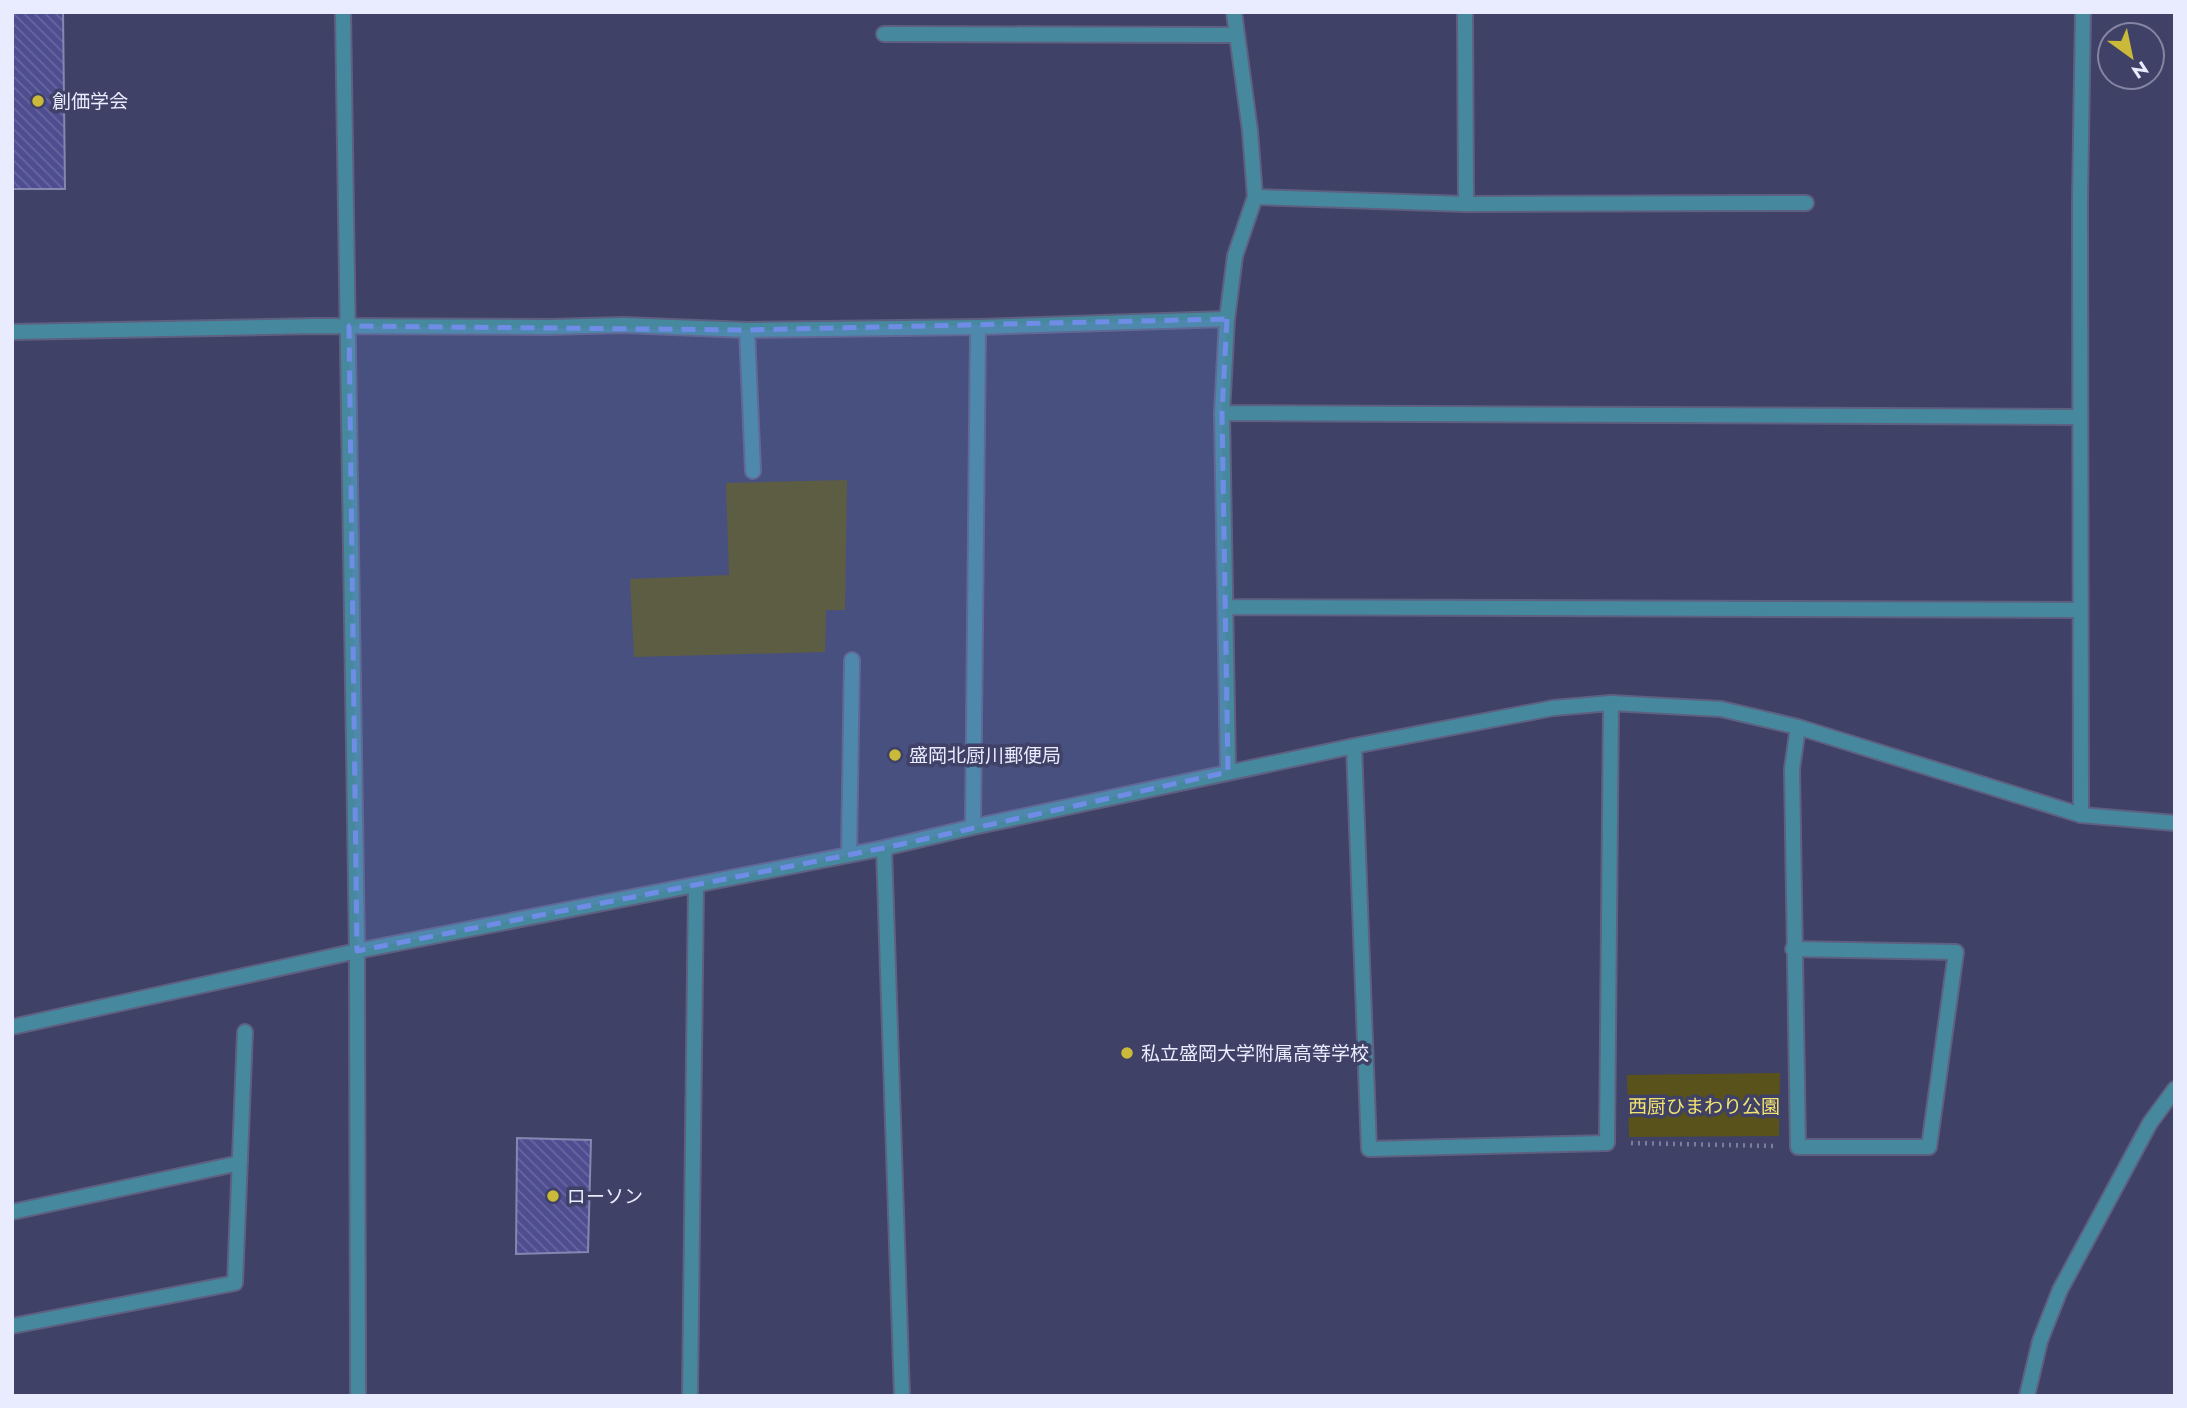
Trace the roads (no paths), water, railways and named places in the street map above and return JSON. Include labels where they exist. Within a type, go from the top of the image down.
[{"type":"street","points":[[343,12],[357,951],[359,1396]]},
{"type":"street","points":[[1228,772],[1222,413],[1227,319],[1235,256],[1255,197],[1250,131],[1234,12]]},
{"type":"street","points":[[1465,12],[1466,204]]},
{"type":"street","points":[[2081,815],[2080,200],[2083,12]]},
{"type":"street","points":[[884,34],[1236,35]]},
{"type":"street","points":[[1255,197],[1466,204],[1806,203]]},
{"type":"street","points":[[12,332],[349,326],[623,325],[747,330],[978,327],[1227,319]]},
{"type":"street","points":[[973,827],[978,327]]},
{"type":"street","points":[[747,330],[753,471]]},
{"type":"street","points":[[1222,413],[2080,417]]},
{"type":"street","points":[[1226,607],[2080,610]]},
{"type":"street","points":[[849,854],[852,660]]},
{"type":"street","points":[[12,1027],[357,951],[884,849],[1228,772],[1553,708],[1611,704],[1721,709],[1798,727],[2081,815],[2175,823]]},
{"type":"street","points":[[1354,746],[1369,1149],[1607,1143],[1611,704]]},
{"type":"street","points":[[1793,949],[1955,952],[1929,1147],[1798,1147],[1793,949],[1792,769],[1798,727]]},
{"type":"street","points":[[884,849],[902,1396]]},
{"type":"street","points":[[690,1396],[696,885]]},
{"type":"street","points":[[12,1326],[235,1283],[245,1032]]},
{"type":"street","points":[[2027,1396],[2040,1341],[2060,1290],[2150,1123],[2175,1089]]},
{"type":"street","points":[[12,1212],[240,1164]]},
{"type":"place","name":"創価学会","points":[[38,101]]},
{"type":"place","name":"盛岡北厨川郵便局","points":[[895,755]]},
{"type":"place","name":"私立盛岡大学附属高等学校","points":[[1127,1053]]},
{"type":"place","name":"ローソン","points":[[553,1196]]},
{"type":"park label","name":"西厨ひまわり公園","points":[[1704,1106]]}]
